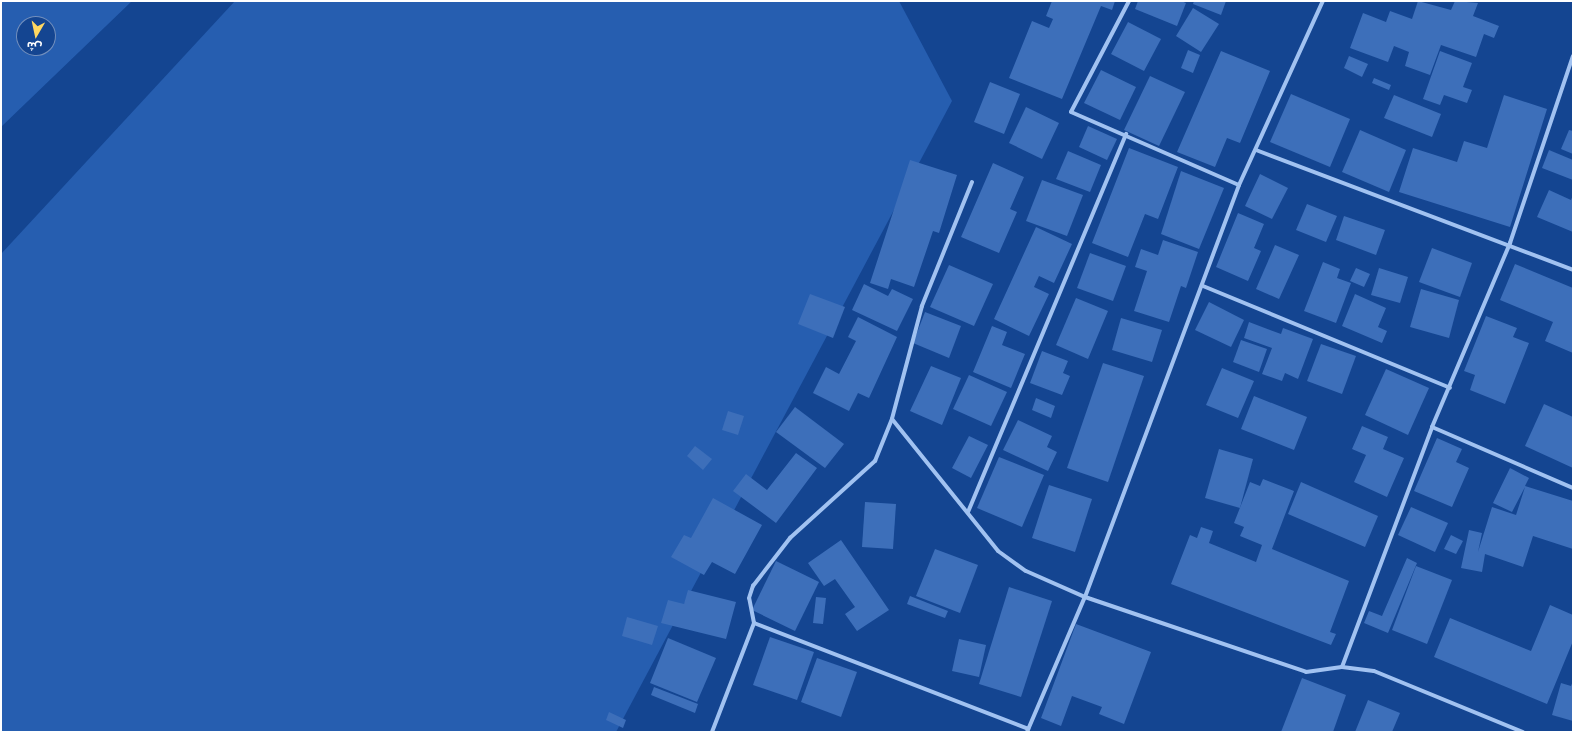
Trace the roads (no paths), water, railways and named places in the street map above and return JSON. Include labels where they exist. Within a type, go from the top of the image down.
[{"type":"street","points":[[1129,1],[1071,112],[1126,134],[1239,185]]},
{"type":"street","points":[[754,623],[1028,731],[1085,597],[1203,286],[1239,185],[1256,150],[1293,60],[1323,1]]},
{"type":"street","points":[[1342,667],[1432,427],[1450,388],[1510,243],[1573,56]]},
{"type":"street","points":[[968,512],[1126,134]]},
{"type":"street","points":[[1256,150],[1510,243],[1573,270]]},
{"type":"street","points":[[712,732],[754,623],[749,598],[753,586],[790,538],[875,461],[892,419],[922,306],[972,182]]},
{"type":"street","points":[[1203,286],[1450,388]]},
{"type":"street","points":[[892,419],[998,551],[1021,568],[1085,597],[1306,672],[1342,667],[1374,671],[1523,732]]},
{"type":"street","points":[[1432,427],[1573,488]]}]
